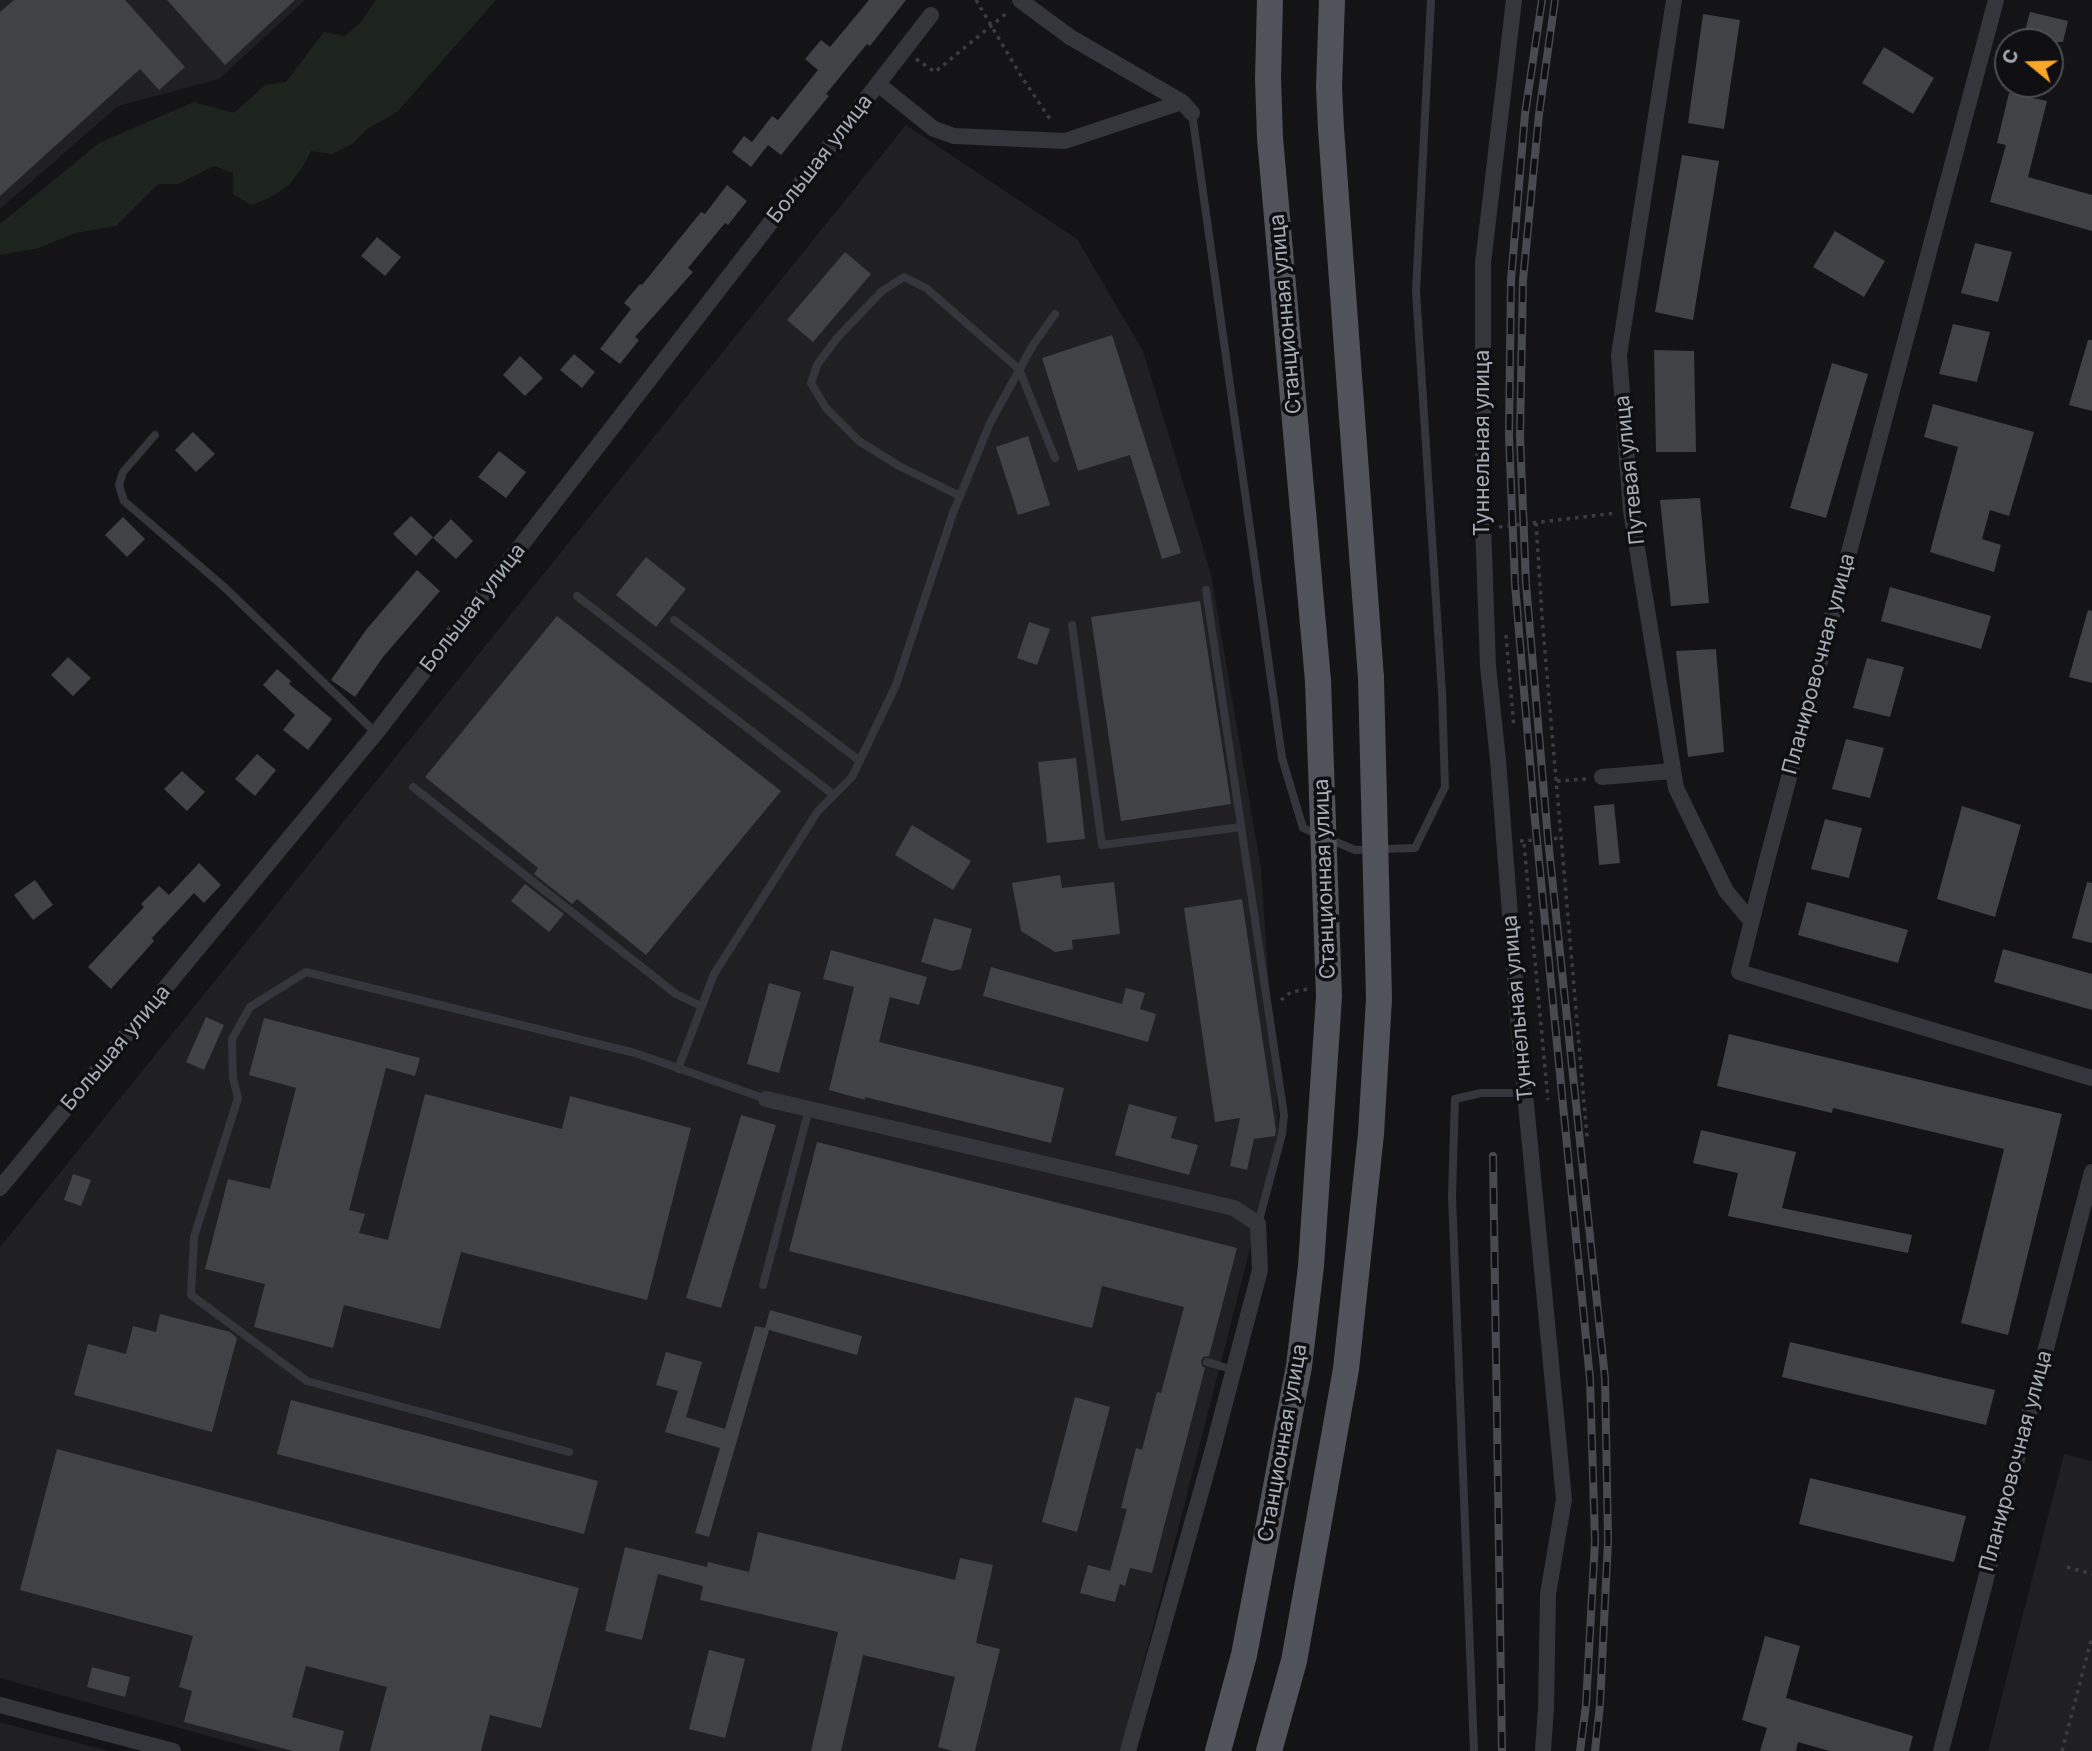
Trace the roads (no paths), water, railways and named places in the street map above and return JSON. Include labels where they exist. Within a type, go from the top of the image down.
[{"type":"main road","name":"Станционная улица","points":[[1218,1751],[1244,1656],[1299,1366],[1311,1266],[1329,997],[1318,681],[1270,138],[1270,0]]},
{"type":"main road","points":[[1269,1751],[1294,1661],[1346,1369],[1371,1135],[1379,999],[1371,678],[1330,119],[1332,0]]},
{"type":"street","points":[[1020,0],[1070,37],[1187,108]]},
{"type":"street","name":"Туннельная улица","points":[[1514,0],[1483,263],[1483,523],[1487,653],[1564,1499],[1548,1594],[1543,1751]]},
{"type":"street","name":"Путевая улица","points":[[1674,0],[1619,355],[1631,512],[1676,788],[1726,891],[1751,921]]},
{"type":"street","name":"Планировочная улица","points":[[1996,0],[1739,972],[2092,1078]]},
{"type":"street","name":"Большая улица","points":[[0,1188],[376,733],[931,15]]},
{"type":"street","points":[[878,84],[934,129],[954,136],[1065,141],[1187,108]]},
{"type":"street","points":[[1602,777],[1673,771]]},
{"type":"street","points":[[766,1099],[1234,1208],[1258,1224],[1260,1270],[1128,1751]]},
{"type":"street","name":"Планировочная улица","points":[[1941,1751],[2092,1172]]},
{"type":"street","points":[[0,1705],[173,1751]]},
{"type":"lane","points":[[1187,108],[1282,758],[1303,828],[1355,850],[1415,848],[1445,787],[1442,693],[1416,291],[1431,0]]},
{"type":"lane","points":[[960,496],[900,466],[859,441],[826,408],[811,383],[817,365],[837,338],[882,291],[904,277],[926,288],[981,333],[1019,369],[1055,458]]},
{"type":"lane","points":[[678,1069],[714,974],[818,811],[852,777],[860,761],[896,685],[960,496],[990,423],[1033,345],[1055,314]]},
{"type":"lane","points":[[155,435],[123,472],[119,485],[124,501],[223,586],[376,733]]},
{"type":"lane","points":[[1206,590],[1284,1115],[1282,1135],[1258,1224]]},
{"type":"lane","points":[[577,596],[834,794]]},
{"type":"lane","points":[[674,620],[860,761]]},
{"type":"lane","points":[[1072,625],[1102,845],[1241,827]]},
{"type":"lane","points":[[413,787],[676,994],[701,1006]]},
{"type":"lane","points":[[569,1452],[307,1381],[191,1295],[194,1237],[238,1098],[233,1078],[232,1039],[250,1007],[306,972],[635,1054],[766,1099]]},
{"type":"lane","points":[[1474,1751],[1452,1196],[1455,1099],[1481,1093],[1525,1093]]},
{"type":"lane","points":[[763,1285],[809,1109]]},
{"type":"lane","points":[[1207,1362],[1234,1370]]},
{"type":"railway","points":[[1542,0],[1525,114],[1511,280],[1509,435],[1515,584],[1534,810],[1590,1379],[1595,1541],[1586,1705],[1580,1751]]},
{"type":"railway","points":[[1555,0],[1539,114],[1523,280],[1520,436],[1526,584],[1548,839],[1605,1378],[1608,1541],[1595,1751]]},
{"type":"railway","points":[[1493,1156],[1502,1751]]}]
